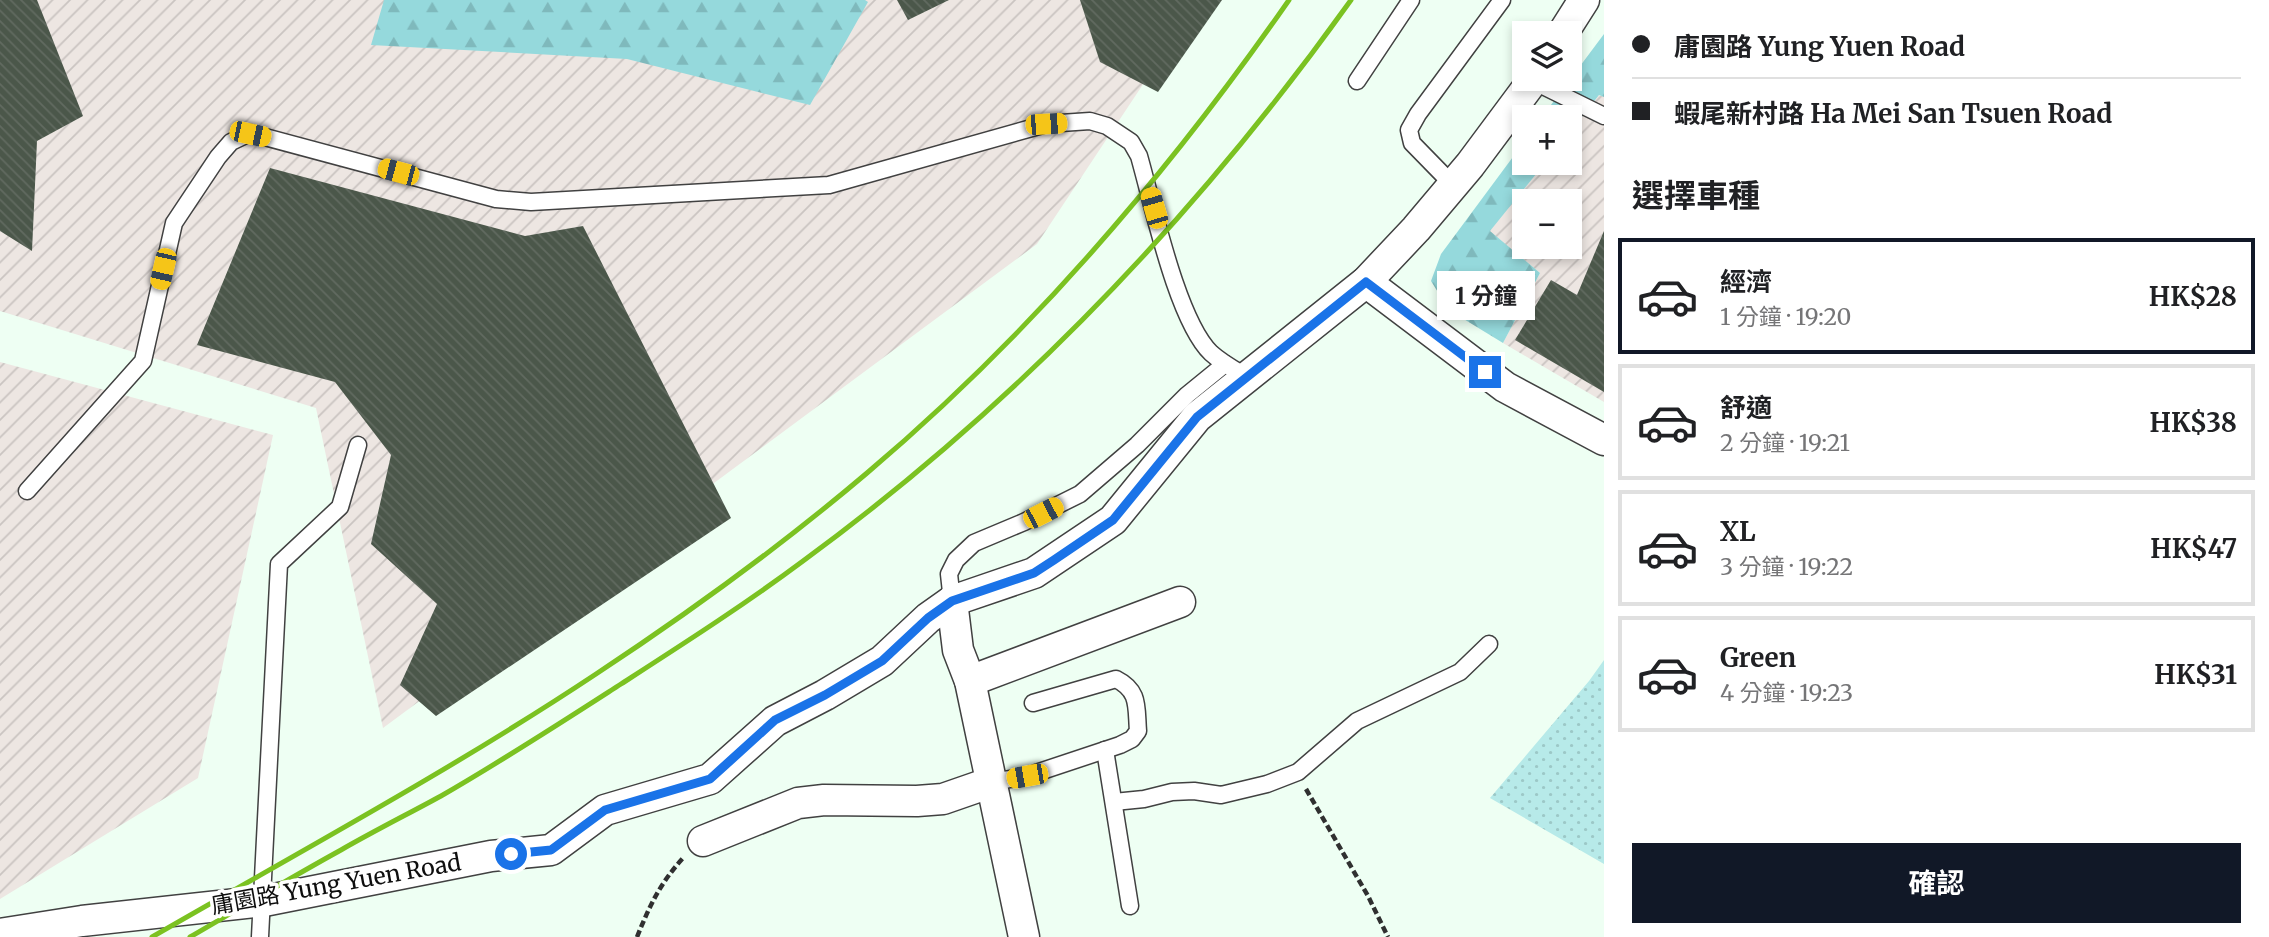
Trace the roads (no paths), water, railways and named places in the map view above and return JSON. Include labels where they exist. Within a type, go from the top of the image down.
[{"type":"street","points":[[1571,21],[1584,0]]},
{"type":"street","name":"庸園路 Yung Yuen Road","points":[[0,934],[82,921],[264,901],[491,856],[551,850],[605,810],[710,779],[775,720],[825,695],[882,661],[928,618],[952,601],[1034,573],[1113,520],[1236,371],[1366,282],[1453,185],[1526,91]]},
{"type":"street","points":[[1366,282],[1505,387],[1604,440]]},
{"type":"street","points":[[952,601],[958,650],[970,681],[1024,937]]},
{"type":"street","points":[[970,681],[1180,602]]},
{"type":"street","points":[[703,841],[797,803],[824,800],[943,799],[992,782]]},
{"type":"lane","points":[[1357,81],[1411,0]]},
{"type":"lane","points":[[1453,185],[1412,143],[1409,130],[1502,0]]},
{"type":"lane","points":[[1555,91],[1604,116]]},
{"type":"lane","points":[[27,491],[143,361],[174,223],[224,150],[231,142],[250,134],[496,199],[531,202],[829,185],[1046,124],[1090,121],[1107,126],[1130,142],[1139,156],[1176,286],[1196,334],[1210,352],[1236,371],[1187,395],[1137,445],[1080,494],[974,543],[956,560],[949,574],[952,601]]},
{"type":"lane","points":[[260,937],[264,901],[279,564],[340,507],[358,446]]},
{"type":"lane","points":[[1114,802],[1144,799],[1172,792],[1194,791],[1221,795],[1267,784],[1298,772],[1357,721],[1460,672],[1489,643]]},
{"type":"lane","points":[[992,782],[1027,776],[1105,750],[1132,739],[1138,731],[1135,696],[1128,685],[1115,679],[1033,703]]},
{"type":"lane","points":[[1105,750],[1130,906]]},
{"type":"railway","points":[[152,937],[376,809],[542,709],[700,602],[835,500],[927,420],[1040,309],[1145,190],[1195,128],[1289,0]]},
{"type":"railway","points":[[190,937],[441,796],[532,741],[736,609],[881,501],[957,438],[1100,302],[1231,156],[1351,0]]}]
